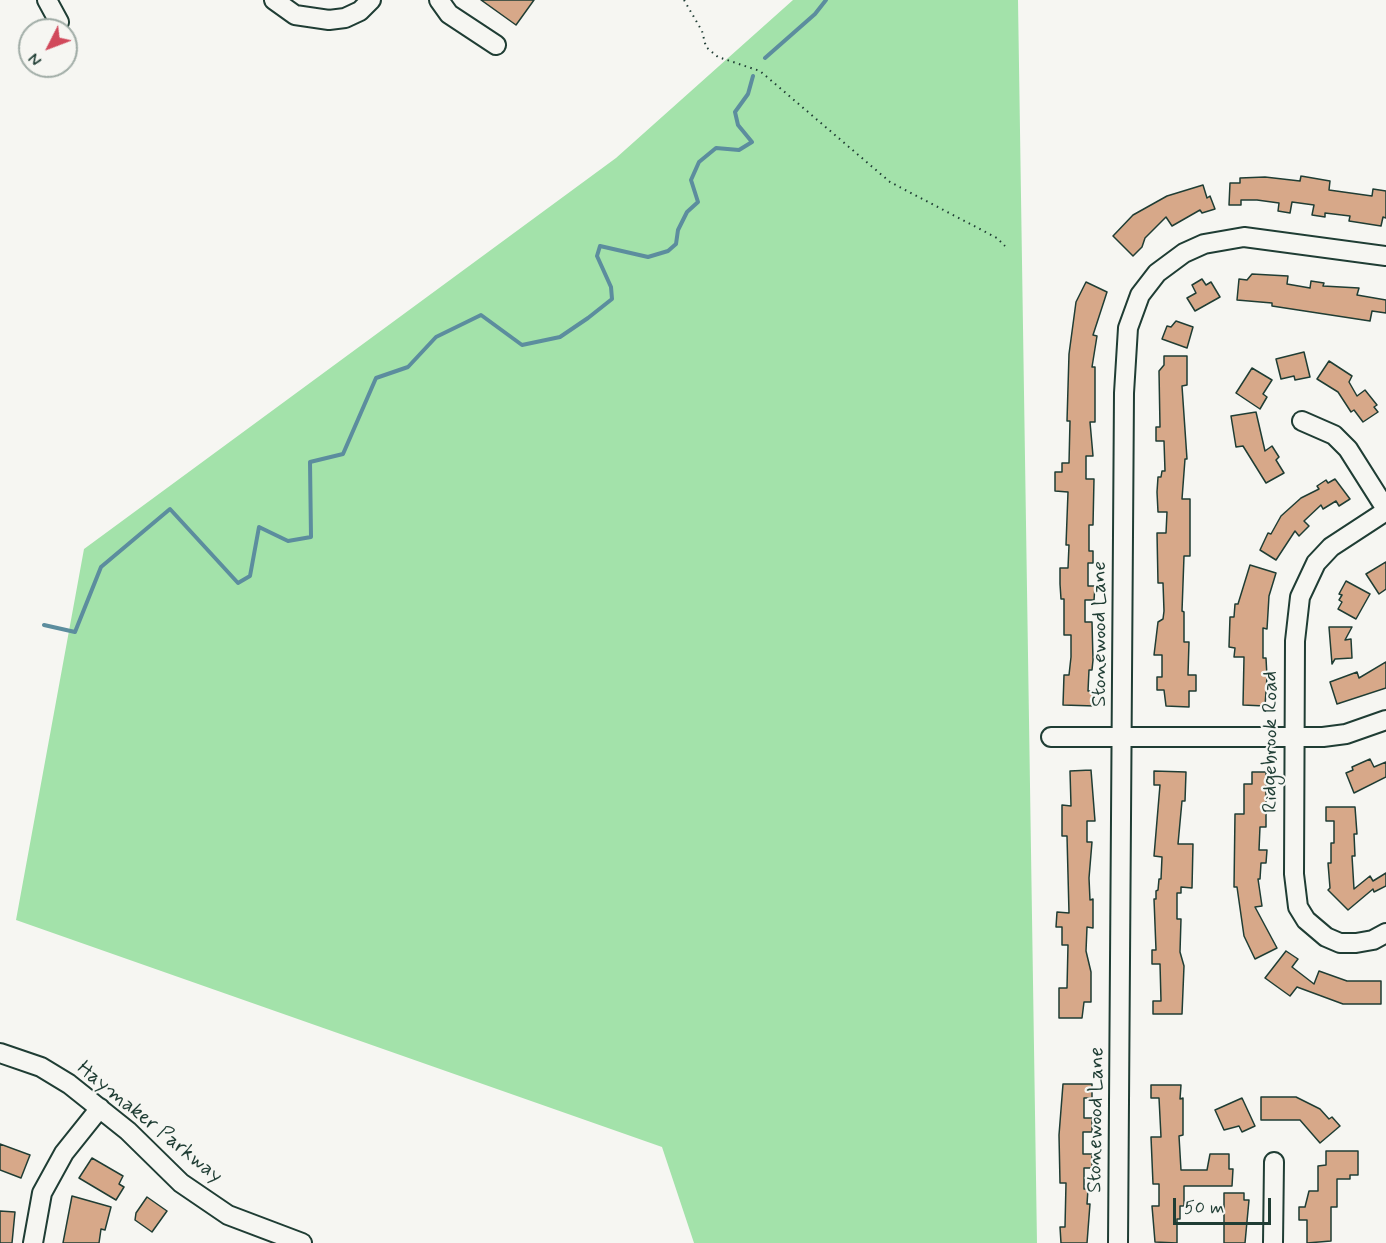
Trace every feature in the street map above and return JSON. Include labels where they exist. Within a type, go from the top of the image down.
[{"type":"street","points":[[47,0],[57,18]]},
{"type":"street","points":[[274,0],[296,15],[329,20],[345,18],[360,11],[371,0]]},
{"type":"street","points":[[439,0],[449,14],[496,45]]},
{"type":"street","name":"Stonewood Lane","points":[[1118,1243],[1124,737],[1125,352],[1128,328],[1140,295],[1165,265],[1204,244],[1244,237],[1386,256]]},
{"type":"street","points":[[1302,421],[1334,435],[1347,449],[1386,510]]},
{"type":"street","name":"Ridgebrook Road","points":[[1386,510],[1332,547],[1316,562],[1305,580],[1296,614],[1294,874],[1298,907],[1314,929],[1340,943],[1373,940],[1386,933]]},
{"type":"street","points":[[1051,737],[1295,738],[1346,734],[1386,720]]},
{"type":"street","name":"Haymaker Parkway","points":[[0,1053],[41,1067],[69,1083],[100,1108],[181,1183],[228,1215],[302,1243]]},
{"type":"street","points":[[33,1243],[42,1192],[64,1153],[100,1108]]},
{"type":"street","points":[[1273,1243],[1274,1162]]},
{"type":"path","points":[[684,0],[702,31],[706,47],[718,57],[760,71],[890,182],[997,238],[1005,246]]},
{"type":"green space","points":[[793,0],[1018,0],[1037,1243],[694,1243],[662,1147],[16,920],[84,549],[616,158]]},
{"type":"building","points":[[481,0],[534,0],[516,25]]},
{"type":"building","points":[[1301,176],[1330,181],[1329,190],[1372,196],[1373,189],[1386,191],[1386,218],[1383,217],[1381,226],[1349,221],[1350,216],[1325,213],[1325,217],[1312,215],[1314,205],[1292,202],[1290,213],[1278,211],[1279,203],[1257,200],[1241,200],[1241,205],[1229,205],[1230,183],[1240,183],[1240,178],[1265,177],[1300,181]]},
{"type":"building","points":[[1203,185],[1207,198],[1210,196],[1215,209],[1202,213],[1200,210],[1172,226],[1166,217],[1145,238],[1142,247],[1133,256],[1113,236],[1133,215],[1167,196]]},
{"type":"building","points":[[1252,274],[1288,276],[1287,284],[1310,288],[1311,281],[1324,283],[1323,286],[1359,288],[1357,295],[1386,300],[1386,313],[1372,311],[1370,321],[1272,306],[1272,303],[1237,300],[1239,279],[1247,280]]},
{"type":"building","points":[[1202,279],[1206,285],[1211,282],[1220,297],[1195,311],[1187,298],[1196,293],[1192,285]]},
{"type":"building","points":[[1086,282],[1107,292],[1093,335],[1097,336],[1092,367],[1095,367],[1095,422],[1090,422],[1093,456],[1086,456],[1086,479],[1094,479],[1093,525],[1089,525],[1089,551],[1093,551],[1093,563],[1088,563],[1088,586],[1095,586],[1094,600],[1085,600],[1085,622],[1092,622],[1093,660],[1092,670],[1089,670],[1088,691],[1095,691],[1095,706],[1063,705],[1064,675],[1069,675],[1071,657],[1071,635],[1064,635],[1064,599],[1061,599],[1060,584],[1060,568],[1068,568],[1069,545],[1066,545],[1068,492],[1055,491],[1055,472],[1062,472],[1062,463],[1069,463],[1070,421],[1067,421],[1069,354],[1076,302]]},
{"type":"building","points":[[1176,321],[1193,327],[1187,348],[1162,339],[1167,326],[1171,327]]},
{"type":"building","points":[[1304,352],[1310,377],[1295,380],[1294,376],[1281,379],[1276,359]]},
{"type":"building","points":[[1164,356],[1187,356],[1187,385],[1182,386],[1187,459],[1185,459],[1182,499],[1190,499],[1190,556],[1184,556],[1182,611],[1184,612],[1184,642],[1189,642],[1188,675],[1196,675],[1196,691],[1189,691],[1189,707],[1166,706],[1164,690],[1157,690],[1157,677],[1162,677],[1162,655],[1154,655],[1158,622],[1163,619],[1164,611],[1163,583],[1158,583],[1157,533],[1166,533],[1167,512],[1158,512],[1157,492],[1158,477],[1161,477],[1162,471],[1165,471],[1164,441],[1156,441],[1156,427],[1160,427],[1159,371],[1164,365]]},
{"type":"building","points":[[1329,361],[1352,376],[1349,382],[1357,396],[1365,390],[1377,405],[1374,407],[1378,412],[1363,422],[1354,410],[1351,412],[1338,392],[1317,379]]},
{"type":"building","points":[[1252,368],[1272,380],[1263,394],[1267,397],[1260,409],[1236,393]]},
{"type":"building","points":[[1256,412],[1265,451],[1272,446],[1279,457],[1276,460],[1284,473],[1266,483],[1243,446],[1236,447],[1231,416]]},
{"type":"building","points":[[1335,479],[1350,499],[1339,506],[1336,501],[1323,509],[1321,505],[1304,521],[1309,526],[1299,536],[1295,531],[1276,560],[1260,550],[1268,533],[1271,534],[1281,516],[1301,498],[1319,489],[1317,486],[1326,480],[1328,483]]},
{"type":"building","points":[[1386,562],[1386,589],[1379,594],[1366,574]]},
{"type":"building","points":[[1250,565],[1276,573],[1269,596],[1267,629],[1263,628],[1263,658],[1266,658],[1267,677],[1265,706],[1243,705],[1244,657],[1234,657],[1235,648],[1229,647],[1230,617],[1234,617],[1235,604],[1238,604]]},
{"type":"building","points":[[1346,581],[1370,594],[1356,619],[1338,609],[1342,602],[1339,600],[1342,595],[1339,594]]},
{"type":"building","points":[[1329,627],[1352,627],[1345,640],[1351,639],[1352,658],[1335,659],[1332,664]]},
{"type":"building","points":[[1386,662],[1386,688],[1337,704],[1330,682],[1357,672],[1359,678]]},
{"type":"building","points":[[1370,759],[1374,767],[1386,762],[1386,777],[1354,793],[1346,773],[1353,770],[1352,767]]},
{"type":"building","points":[[1091,770],[1095,821],[1087,821],[1087,842],[1092,842],[1089,878],[1090,900],[1093,899],[1093,928],[1087,927],[1086,951],[1091,972],[1091,1002],[1084,1002],[1082,1018],[1059,1018],[1059,988],[1067,988],[1068,945],[1062,945],[1062,927],[1056,927],[1057,912],[1069,913],[1067,836],[1062,836],[1062,805],[1071,806],[1070,771]]},
{"type":"building","points":[[1154,771],[1186,772],[1185,801],[1182,801],[1178,844],[1193,844],[1192,888],[1181,887],[1181,893],[1177,893],[1177,919],[1181,919],[1180,952],[1184,966],[1182,1014],[1153,1014],[1153,1001],[1161,1001],[1160,964],[1152,964],[1152,950],[1156,950],[1154,899],[1156,899],[1159,879],[1161,879],[1162,857],[1154,856],[1160,785],[1154,785]]},
{"type":"building","points":[[1252,772],[1266,772],[1266,827],[1260,827],[1259,850],[1267,850],[1266,863],[1261,863],[1260,879],[1258,879],[1262,906],[1255,907],[1277,948],[1255,959],[1244,936],[1237,887],[1234,887],[1235,814],[1244,814],[1244,784],[1252,784]]},
{"type":"building","points":[[1326,807],[1355,807],[1357,834],[1354,834],[1355,856],[1352,856],[1354,889],[1370,876],[1373,881],[1386,873],[1386,886],[1374,892],[1373,889],[1348,910],[1328,890],[1330,888],[1328,863],[1331,863],[1331,843],[1334,843],[1334,821],[1326,821]]},
{"type":"building","points":[[1286,951],[1298,959],[1292,967],[1314,984],[1319,971],[1347,981],[1381,981],[1381,1004],[1343,1004],[1297,987],[1290,996],[1265,978]]},
{"type":"building","points":[[1063,1084],[1092,1084],[1092,1098],[1084,1098],[1084,1118],[1092,1118],[1092,1132],[1083,1132],[1083,1154],[1092,1154],[1092,1168],[1084,1168],[1084,1189],[1088,1189],[1087,1204],[1090,1204],[1087,1243],[1061,1243],[1060,1227],[1065,1227],[1066,1183],[1060,1183],[1059,1135]]},
{"type":"building","points":[[1151,1085],[1181,1085],[1183,1135],[1179,1136],[1181,1170],[1207,1170],[1210,1154],[1229,1154],[1229,1169],[1233,1169],[1232,1186],[1184,1186],[1184,1206],[1180,1206],[1180,1219],[1177,1219],[1177,1243],[1155,1242],[1152,1206],[1159,1206],[1159,1184],[1153,1184],[1151,1137],[1161,1137],[1159,1098],[1151,1098]]},
{"type":"building","points":[[1261,1097],[1296,1097],[1320,1109],[1340,1126],[1320,1143],[1300,1120],[1261,1120]]},
{"type":"building","points":[[1242,1098],[1255,1126],[1242,1132],[1239,1126],[1224,1130],[1215,1110]]},
{"type":"building","points":[[0,1144],[30,1155],[21,1178],[0,1170]]},
{"type":"building","points":[[1326,1151],[1358,1151],[1358,1175],[1350,1175],[1350,1179],[1337,1179],[1337,1207],[1331,1207],[1331,1241],[1307,1243],[1307,1220],[1299,1220],[1299,1207],[1305,1207],[1309,1191],[1318,1191],[1318,1166],[1326,1165]]},
{"type":"building","points":[[92,1158],[123,1176],[119,1184],[124,1187],[116,1200],[79,1178]]},
{"type":"building","points":[[1224,1193],[1244,1193],[1244,1200],[1249,1200],[1245,1243],[1224,1243]]},
{"type":"building","points":[[72,1196],[111,1207],[105,1230],[101,1229],[99,1243],[63,1243]]},
{"type":"building","points":[[147,1197],[167,1211],[152,1232],[135,1220],[136,1213]]},
{"type":"building","points":[[0,1211],[15,1212],[12,1243],[0,1243]]},
{"type":"waterway","points":[[765,58],[815,14],[826,0]]},
{"type":"waterway","points":[[44,625],[75,632],[101,567],[170,509],[238,583],[250,576],[259,527],[288,541],[311,537],[310,462],[343,454],[376,378],[408,367],[436,337],[481,315],[522,345],[560,337],[612,299],[611,287],[597,256],[600,246],[648,257],[668,251],[676,244],[678,230],[687,212],[698,202],[691,180],[699,162],[716,148],[739,150],[752,142],[738,125],[735,112],[748,94],[753,76]]}]
